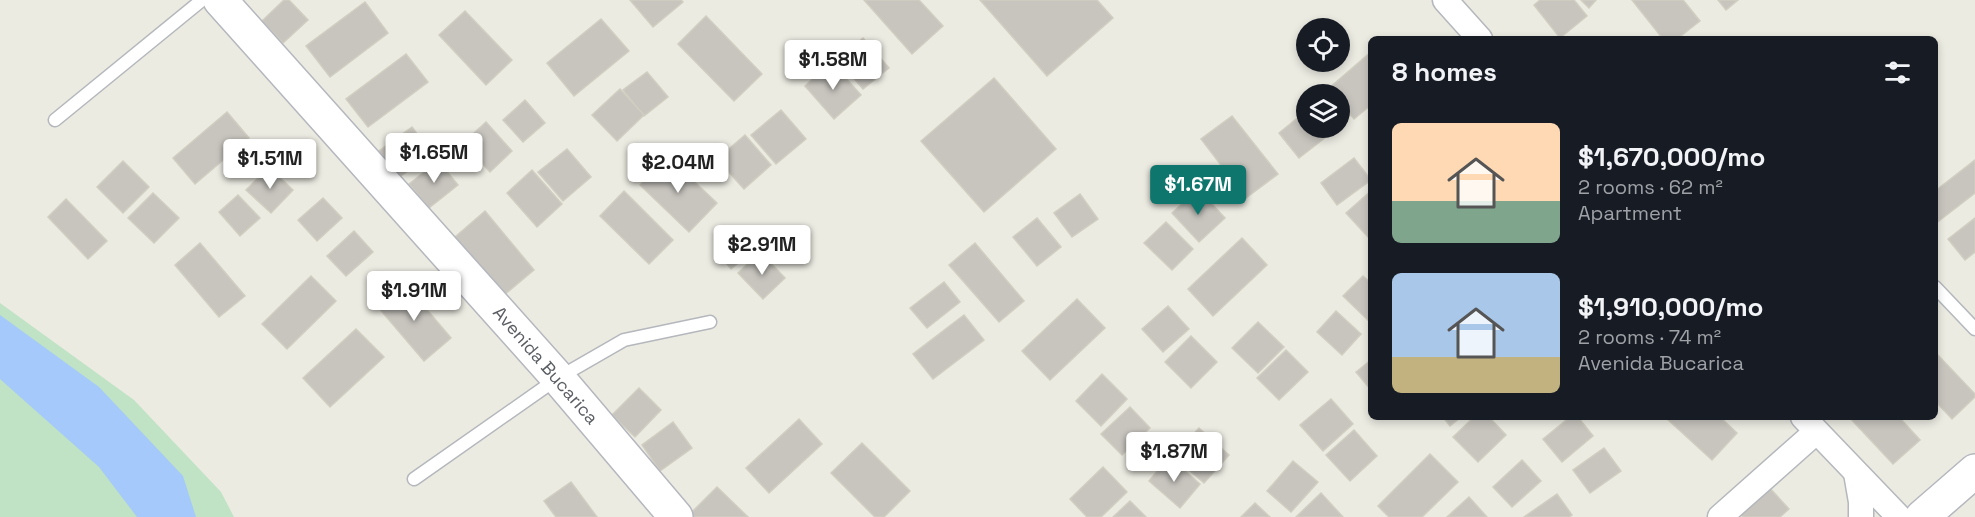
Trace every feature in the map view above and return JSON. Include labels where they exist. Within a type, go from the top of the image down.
[{"type":"main road","name":"Avenida Bucarica","points":[[220,0],[558,378],[676,517]]},
{"type":"main road","points":[[1922,517],[1975,471]]},
{"type":"street","points":[[1445,0],[1477,36]]},
{"type":"street","points":[[1720,517],[1810,425],[1899,517]]},
{"type":"street","points":[[1856,473],[1862,502],[1861,517]]},
{"type":"lane","points":[[55,120],[202,0]]},
{"type":"lane","points":[[1938,290],[1975,329]]},
{"type":"lane","points":[[414,479],[558,378],[624,340],[710,322]]},
{"type":"green space","points":[[0,303],[134,400],[221,492],[234,517],[0,517]]},
{"type":"water","points":[[0,315],[99,387],[183,476],[196,517],[137,517],[99,467],[0,379]]},
{"type":"building","points":[[284,0],[289,0],[308,20],[283,43],[262,21]]},
{"type":"building","points":[[630,0],[681,0],[683,2],[653,27]]},
{"type":"building","points":[[864,0],[919,0],[943,26],[912,54]]},
{"type":"building","points":[[980,0],[1097,0],[1113,18],[1047,76]]},
{"type":"building","points":[[1540,0],[1574,0],[1587,16],[1562,36],[1558,36],[1534,5]]},
{"type":"building","points":[[1581,0],[1596,0],[1589,8]]},
{"type":"building","points":[[1632,0],[1683,0],[1700,21],[1681,36],[1661,36]]},
{"type":"building","points":[[1718,0],[1738,0],[1726,10]]},
{"type":"building","points":[[365,2],[388,33],[330,77],[306,46]]},
{"type":"building","points":[[465,11],[512,60],[486,85],[439,35]]},
{"type":"building","points":[[706,16],[762,74],[734,101],[678,44]]},
{"type":"building","points":[[601,19],[629,51],[574,96],[547,63]]},
{"type":"building","points":[[863,38],[889,68],[863,89],[838,60]]},
{"type":"building","points":[[406,54],[428,82],[368,127],[346,99]]},
{"type":"building","points":[[1368,55],[1368,107],[1354,119],[1350,114],[1350,84],[1334,84]]},
{"type":"building","points":[[831,62],[861,95],[834,119],[805,86]]},
{"type":"building","points":[[647,72],[668,97],[644,116],[623,90]]},
{"type":"building","points":[[994,78],[1056,149],[984,212],[921,141]]},
{"type":"building","points":[[620,89],[644,115],[617,141],[592,115]]},
{"type":"building","points":[[525,100],[545,123],[523,142],[503,120]]},
{"type":"building","points":[[781,110],[806,139],[776,164],[751,135]]},
{"type":"building","points":[[227,112],[249,138],[195,184],[173,158]]},
{"type":"building","points":[[1232,116],[1278,174],[1246,198],[1201,139]]},
{"type":"building","points":[[1296,119],[1296,138],[1325,138],[1299,158],[1279,133]]},
{"type":"building","points":[[486,122],[512,151],[490,172],[463,143]]},
{"type":"building","points":[[412,127],[432,154],[398,178],[379,151]]},
{"type":"building","points":[[745,135],[771,165],[744,189],[717,159]]},
{"type":"building","points":[[567,149],[591,177],[563,201],[538,172]]},
{"type":"building","points":[[667,156],[717,203],[689,232],[640,185]]},
{"type":"building","points":[[1354,158],[1368,176],[1368,182],[1337,205],[1321,183]]},
{"type":"building","points":[[1975,160],[1975,193],[1938,222],[1938,189]]},
{"type":"building","points":[[123,161],[149,187],[123,213],[97,187]]},
{"type":"building","points":[[438,161],[458,185],[429,208],[409,184]]},
{"type":"building","points":[[269,167],[293,190],[271,213],[246,190]]},
{"type":"building","points":[[532,170],[562,204],[537,227],[507,193]]},
{"type":"building","points":[[1198,189],[1225,218],[1199,242],[1172,213]]},
{"type":"building","points":[[624,191],[673,240],[649,264],[600,216]]},
{"type":"building","points":[[153,193],[179,218],[154,243],[128,218]]},
{"type":"building","points":[[1080,194],[1098,219],[1072,237],[1054,213]]},
{"type":"building","points":[[1368,194],[1368,237],[1346,213]]},
{"type":"building","points":[[238,195],[260,218],[240,236],[219,212]]},
{"type":"building","points":[[323,198],[342,218],[317,241],[298,220]]},
{"type":"building","points":[[66,199],[107,241],[88,259],[48,217]]},
{"type":"building","points":[[485,211],[534,270],[504,295],[455,237]]},
{"type":"building","points":[[1037,218],[1061,247],[1037,266],[1013,237]]},
{"type":"building","points":[[1975,218],[1975,252],[1965,260],[1948,239]]},
{"type":"building","points":[[1166,222],[1193,249],[1172,270],[1144,243]]},
{"type":"building","points":[[354,231],[373,252],[346,276],[327,256]]},
{"type":"building","points":[[746,231],[759,246],[731,269],[718,253]]},
{"type":"building","points":[[1242,238],[1267,265],[1213,316],[1188,289]]},
{"type":"building","points":[[200,243],[245,296],[219,317],[175,265]]},
{"type":"building","points":[[975,243],[1024,301],[999,322],[949,265]]},
{"type":"building","points":[[760,252],[785,278],[763,299],[738,273]]},
{"type":"building","points":[[311,276],[336,301],[287,349],[262,324]]},
{"type":"building","points":[[1363,276],[1368,280],[1368,320],[1343,296]]},
{"type":"building","points":[[944,282],[960,302],[927,328],[910,308]]},
{"type":"building","points":[[405,284],[451,338],[424,361],[378,307]]},
{"type":"building","points":[[1077,299],[1105,328],[1050,380],[1022,351]]},
{"type":"building","points":[[1168,306],[1189,329],[1163,352],[1142,329]]},
{"type":"building","points":[[1336,311],[1361,334],[1342,355],[1317,332]]},
{"type":"building","points":[[964,315],[984,340],[933,379],[913,354]]},
{"type":"building","points":[[1258,322],[1284,347],[1258,373],[1232,348]]},
{"type":"building","points":[[356,329],[384,357],[330,407],[303,378]]},
{"type":"building","points":[[1191,336],[1217,362],[1191,388],[1165,362]]},
{"type":"building","points":[[1286,350],[1308,372],[1279,400],[1257,378]]},
{"type":"building","points":[[1938,355],[1975,394],[1975,397],[1952,419],[1938,404]]},
{"type":"building","points":[[1368,362],[1368,386],[1356,372]]},
{"type":"building","points":[[1102,374],[1127,399],[1101,426],[1076,401]]},
{"type":"building","points":[[639,388],[661,410],[635,437],[612,415]]},
{"type":"building","points":[[1331,399],[1353,424],[1323,451],[1300,425]]},
{"type":"building","points":[[1130,407],[1150,428],[1122,455],[1101,434]]},
{"type":"building","points":[[799,419],[822,444],[769,493],[746,468]]},
{"type":"building","points":[[1445,420],[1457,420],[1450,426]]},
{"type":"building","points":[[1471,420],[1492,420],[1506,435],[1478,462],[1453,437]]},
{"type":"building","points":[[1566,420],[1580,420],[1593,436],[1562,462],[1543,439]]},
{"type":"building","points":[[1668,420],[1723,420],[1737,433],[1712,460]]},
{"type":"building","points":[[1852,420],[1902,420],[1920,440],[1893,464]]},
{"type":"building","points":[[673,422],[692,448],[660,471],[642,445]]},
{"type":"building","points":[[1199,428],[1229,455],[1204,483],[1173,456]]},
{"type":"building","points":[[1354,430],[1377,456],[1350,481],[1326,455]]},
{"type":"building","points":[[862,443],[910,491],[884,517],[875,517],[831,473]]},
{"type":"building","points":[[1604,448],[1621,471],[1590,493],[1573,470]]},
{"type":"building","points":[[1430,454],[1458,482],[1422,517],[1389,517],[1378,506]]},
{"type":"building","points":[[1169,457],[1200,484],[1180,508],[1149,481]]},
{"type":"building","points":[[1522,460],[1541,481],[1512,507],[1493,487]]},
{"type":"building","points":[[1293,461],[1318,482],[1291,512],[1267,491]]},
{"type":"building","points":[[1103,467],[1127,492],[1101,517],[1087,517],[1070,499]]},
{"type":"building","points":[[571,482],[597,517],[556,517],[544,501]]},
{"type":"building","points":[[1766,484],[1789,509],[1780,517],[1743,517],[1737,510]]},
{"type":"building","points":[[717,487],[748,517],[694,517],[690,514]]},
{"type":"building","points":[[1321,493],[1343,517],[1296,517]]},
{"type":"building","points":[[1557,494],[1572,515],[1569,517],[1524,517]]},
{"type":"building","points":[[1469,497],[1487,517],[1447,517]]},
{"type":"building","points":[[1130,501],[1146,517],[1113,517]]},
{"type":"building","points":[[1255,503],[1270,517],[1241,517]]}]
